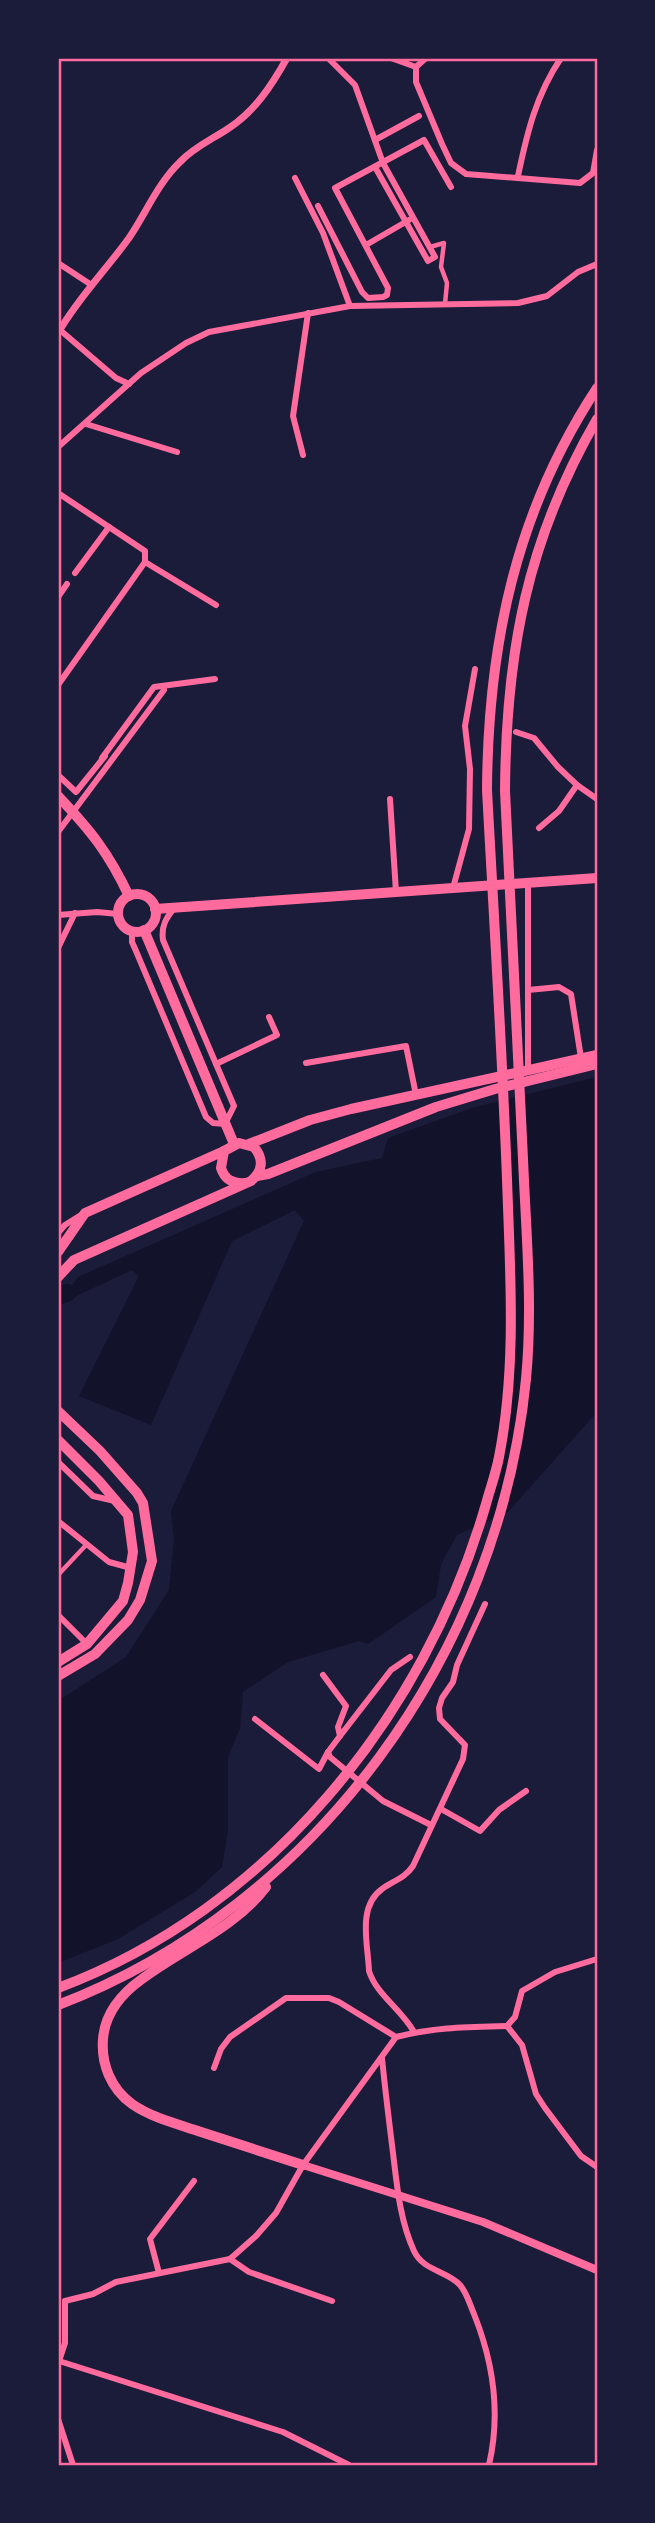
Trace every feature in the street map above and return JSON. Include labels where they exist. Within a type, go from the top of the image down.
[{"type":"highway","points":[[58,1987],[120,1960],[160,1938],[204,1908],[265,1860],[307,1819],[338,1784],[389,1717],[428,1649],[473,1548],[499,1458],[510,1376],[511,1284],[506,1139],[487,790],[488,734],[494,667],[517,556],[544,482],[597,388]]},
{"type":"highway","points":[[58,2005],[127,1975],[225,1914],[276,1872],[351,1795],[403,1724],[442,1657],[488,1555],[514,1463],[527,1363],[528,1284],[505,791],[505,733],[511,673],[523,602],[534,562],[559,491],[597,419]]},
{"type":"highway","points":[[276,1872],[256,1899],[219,1928],[141,1980],[117,2001],[104,2026],[102,2053],[110,2081],[131,2104],[160,2118],[303,2165]]},
{"type":"main road","points":[[58,796],[107,852],[129,896]]},
{"type":"main road","points":[[155,909],[597,878]]},
{"type":"main road","points":[[129,896],[145,896],[155,909],[154,919],[144,930],[132,931],[122,925],[118,914],[121,903],[129,896]]},
{"type":"main road","points":[[144,930],[234,1144]]},
{"type":"main road","points":[[58,1252],[85,1213],[224,1151],[234,1144],[248,1144],[310,1120],[597,1055]]},
{"type":"main road","points":[[58,1277],[75,1260],[257,1176],[436,1107],[495,1089],[597,1065]]},
{"type":"main road","points":[[248,1144],[254,1147],[261,1158],[257,1176]]},
{"type":"main road","points":[[224,1151],[220,1162],[223,1174],[232,1182],[245,1183]]},
{"type":"main road","points":[[58,1411],[137,1493],[143,1503],[152,1561],[140,1600],[128,1620],[95,1654],[58,1676]]},
{"type":"main road","points":[[58,1440],[128,1514],[133,1552],[123,1601],[88,1644],[58,1662]]},
{"type":"main road","points":[[303,2165],[514,2233],[597,2270]]},
{"type":"street","points":[[129,384],[116,378],[59,331],[90,284],[126,241],[163,182],[192,151],[230,128],[249,111],[271,85],[287,58]]},
{"type":"street","points":[[328,58],[355,85],[383,163],[435,257],[428,261],[375,167]]},
{"type":"street","points":[[391,58],[416,67]]},
{"type":"street","points":[[426,58],[416,67],[416,82],[451,163],[466,174],[580,183],[593,173],[597,150]]},
{"type":"street","points":[[518,176],[527,129],[544,83],[561,58]]},
{"type":"street","points":[[375,140],[419,117]]},
{"type":"street","points":[[318,206],[362,292],[368,298],[383,297],[387,295],[388,288],[335,188],[424,140],[450,187]]},
{"type":"street","points":[[295,178],[323,233],[350,306]]},
{"type":"street","points":[[366,245],[413,218]]},
{"type":"street","points":[[430,247],[444,243],[441,267],[447,283],[445,304]]},
{"type":"street","points":[[58,263],[90,284]]},
{"type":"street","points":[[58,447],[129,384],[167,355],[209,332],[350,306],[518,303],[547,296],[578,272],[597,264]]},
{"type":"street","points":[[303,455],[292,416],[308,313]]},
{"type":"street","points":[[86,424],[177,452]]},
{"type":"street","points":[[58,493],[145,551],[145,562],[58,685]]},
{"type":"street","points":[[75,573],[109,527]]},
{"type":"street","points":[[145,562],[216,605]]},
{"type":"street","points":[[58,597],[67,584]]},
{"type":"street","points":[[453,888],[469,829],[470,769],[466,726],[475,669]]},
{"type":"street","points":[[58,775],[76,792],[154,687],[215,679]]},
{"type":"street","points":[[58,832],[164,690]]},
{"type":"street","points":[[516,732],[534,738],[558,767],[597,799]]},
{"type":"street","points":[[102,758],[119,748]]},
{"type":"street","points":[[539,828],[559,811],[577,785]]},
{"type":"street","points":[[390,799],[396,892]]},
{"type":"street","points":[[528,883],[528,1069]]},
{"type":"street","points":[[132,931],[132,942],[206,1117],[213,1123],[225,1124],[234,1106],[163,940],[161,930],[164,921],[175,907]]},
{"type":"street","points":[[58,948],[75,914]]},
{"type":"street","points":[[58,915],[118,914]]},
{"type":"street","points":[[157,962],[174,967]]},
{"type":"street","points":[[528,990],[559,987],[571,994],[581,1058]]},
{"type":"street","points":[[216,1064],[277,1035],[269,1017]]},
{"type":"street","points":[[306,1063],[405,1046],[416,1095]]},
{"type":"street","points":[[58,1233],[65,1225],[85,1213]]},
{"type":"street","points":[[58,1462],[93,1496],[117,1501]]},
{"type":"street","points":[[58,1521],[108,1562],[131,1568]]},
{"type":"street","points":[[58,1576],[87,1544]]},
{"type":"street","points":[[414,2032],[404,2015],[372,1980],[369,1971],[366,1912],[377,1893],[408,1873],[441,1809],[466,1748],[462,1740],[440,1719],[439,1708],[453,1682],[457,1665],[485,1604]]},
{"type":"street","points":[[58,1615],[88,1644]]},
{"type":"street","points":[[255,1719],[319,1769],[340,1736],[391,1670],[410,1657]]},
{"type":"street","points":[[323,1675],[346,1706],[338,1727],[340,1736]]},
{"type":"street","points":[[329,1754],[383,1801],[431,1825]]},
{"type":"street","points":[[441,1809],[480,1831],[499,1810],[526,1791]]},
{"type":"street","points":[[65,2301],[93,2294],[116,2282],[230,2259],[276,2213],[303,2165],[396,2037],[460,2025],[481,2028],[507,2026],[515,2017],[522,1991],[555,1972],[597,1959]]},
{"type":"street","points":[[214,2068],[221,2049],[230,2036],[286,1998],[329,1998],[339,2001],[396,2037]]},
{"type":"street","points":[[507,2026],[523,2045],[536,2094],[582,2156],[597,2167]]},
{"type":"street","points":[[382,2057],[404,2225],[415,2255],[433,2270],[459,2283],[465,2291],[482,2335],[494,2382],[496,2415],[489,2465]]},
{"type":"street","points":[[159,2273],[150,2239],[194,2181]]},
{"type":"street","points":[[230,2259],[249,2272],[332,2301]]},
{"type":"street","points":[[58,2295],[65,2301],[65,2343],[58,2362],[283,2432],[349,2465]]},
{"type":"street","points":[[58,2419],[74,2465]]},
{"type":"shaded area","points":[[597,1077],[597,1412],[508,1512],[457,1535],[441,1564],[436,1597],[368,1644],[359,1641],[288,1662],[243,1692],[240,1728],[228,1757],[228,1829],[222,1867],[195,1892],[118,1939],[58,1963],[58,1701],[126,1657],[169,1590],[174,1539],[171,1511],[304,1221],[295,1210],[232,1241],[151,1425],[79,1396],[139,1276],[132,1270],[59,1304],[78,1277],[316,1172],[382,1158],[388,1138],[472,1108]]},
{"type":"waterway","points":[[58,1296],[67,1293]]}]
